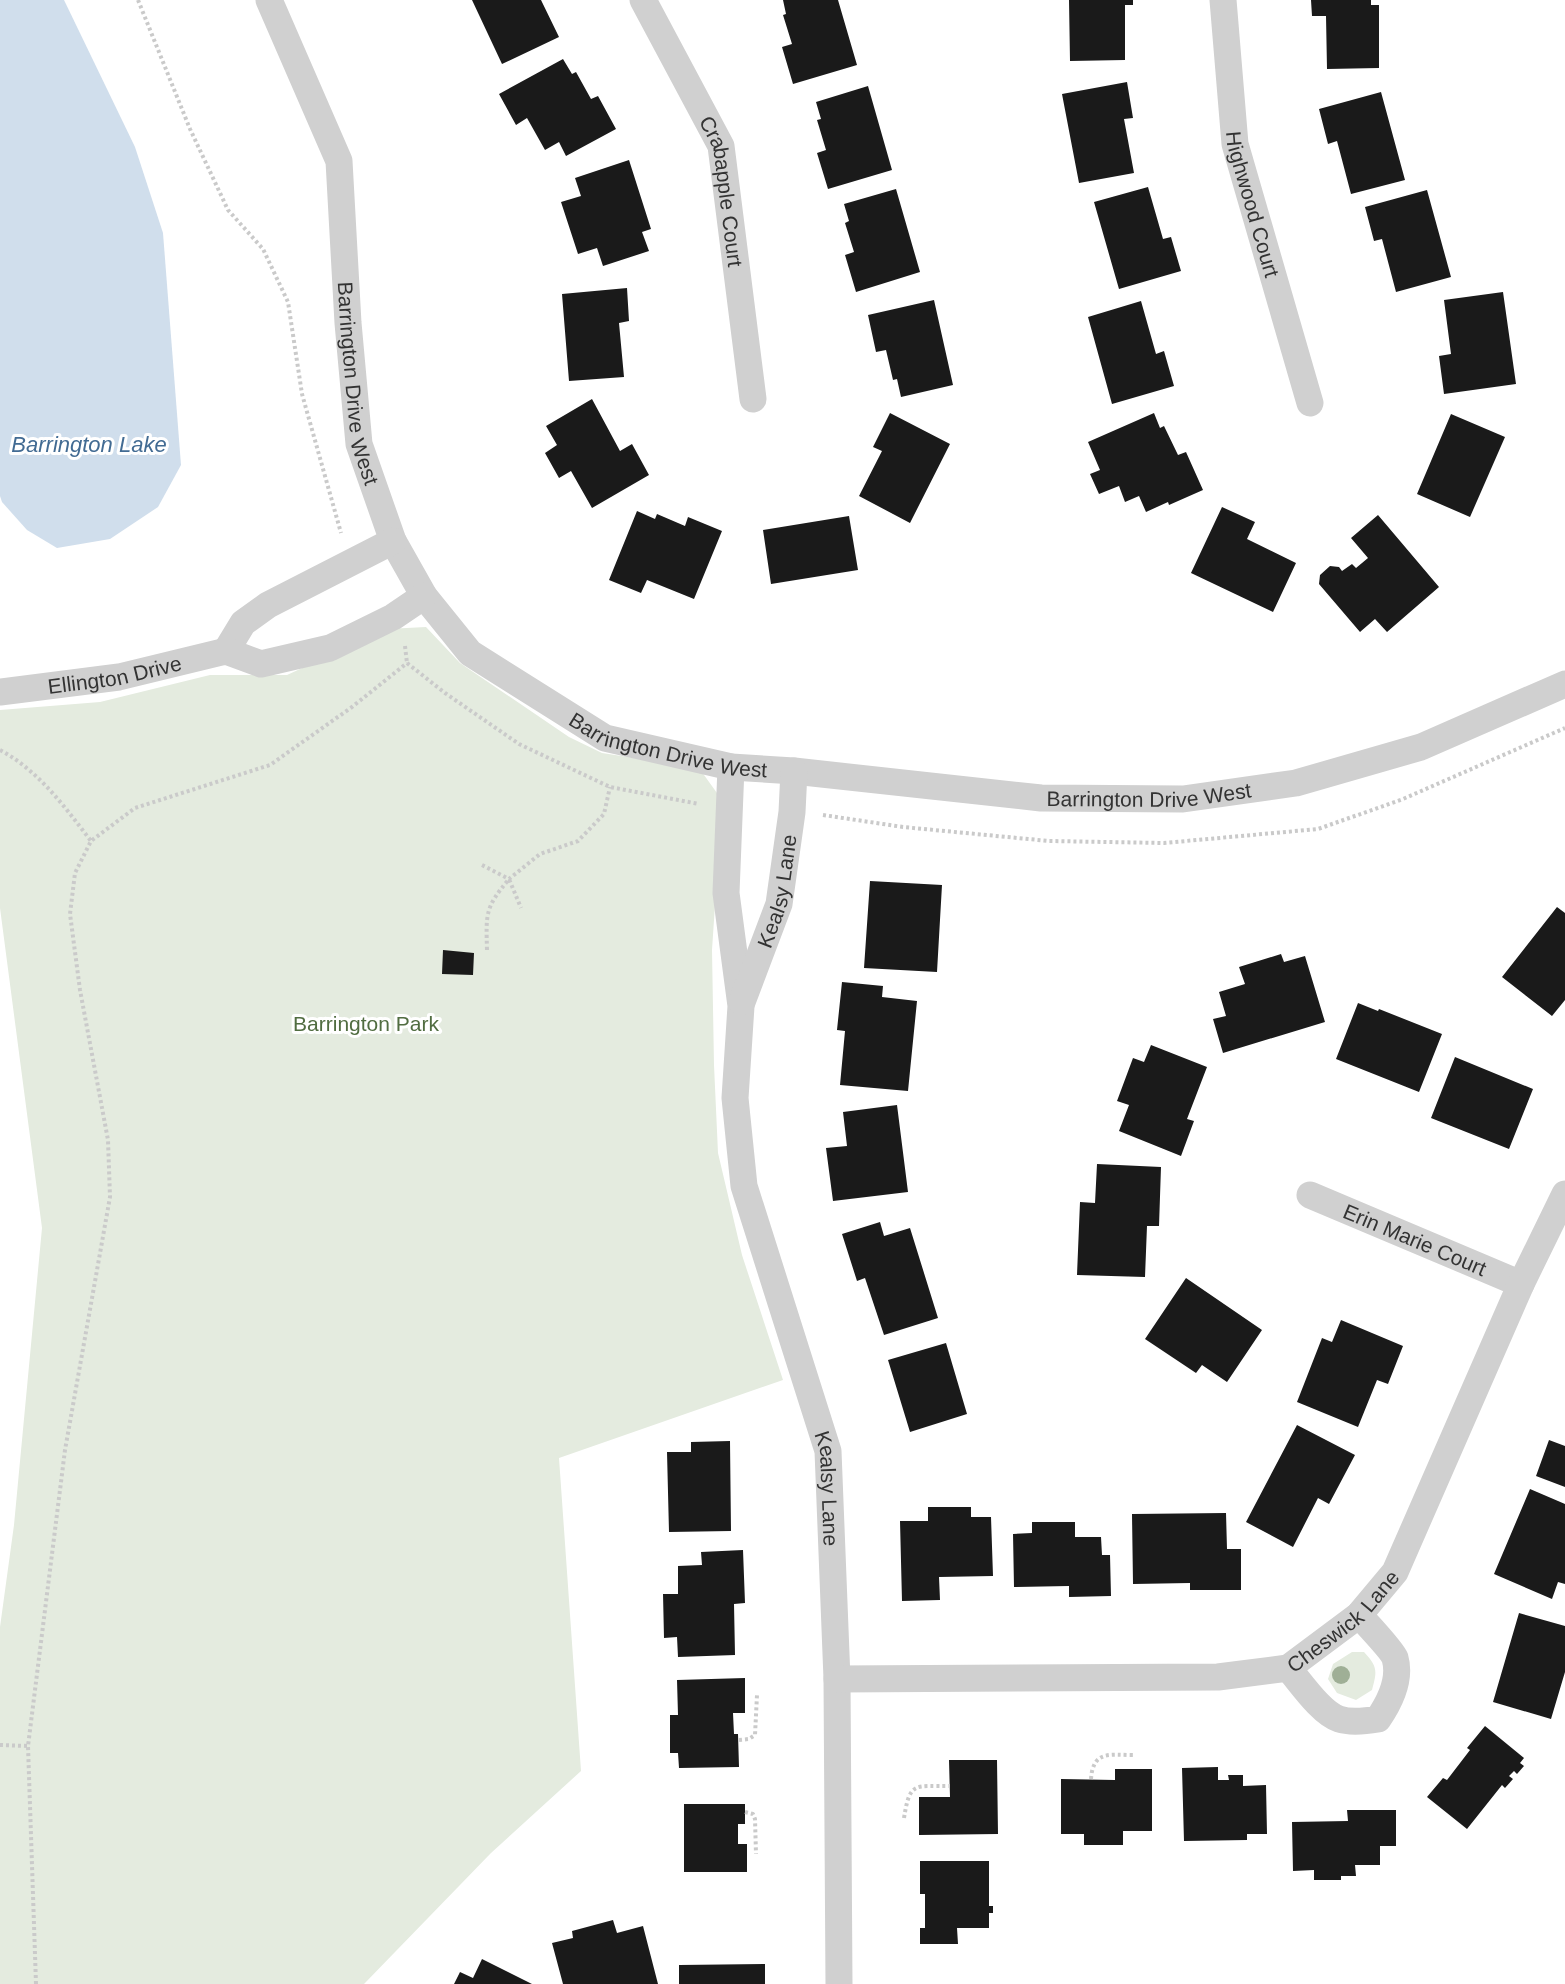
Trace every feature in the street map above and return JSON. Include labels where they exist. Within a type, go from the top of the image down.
[{"type":"street","name":"Barrington Drive West","points":[[269,0],[339,161],[348,323],[359,444],[393,541],[424,596],[470,653],[605,738],[731,767],[794,771],[1041,798],[1183,799],[1296,783],[1421,747],[1565,684]]},
{"type":"street","name":"Crabapple Court","points":[[643,0],[721,146],[753,399]]},
{"type":"street","name":"Highwood Court","points":[[1222,0],[1235,144],[1310,403]]},
{"type":"street","points":[[393,541],[268,605],[243,622],[226,651],[261,664],[330,648],[393,616],[424,596]]},
{"type":"street","name":"Ellington Drive","points":[[0,693],[119,677],[226,651]]},
{"type":"street","name":"Kealsy Lane","points":[[731,767],[726,893],[741,1006],[735,1098],[744,1186],[828,1451],[837,1679],[839,1984]]},
{"type":"street","name":"Kealsy Lane","points":[[741,1006],[779,904],[792,812],[794,771]]},
{"type":"street","name":"Cheswick Lane","points":[[837,1679],[1218,1677],[1288,1668],[1359,1615],[1395,1572],[1521,1284],[1565,1194]]},
{"type":"street","name":"Erin Marie Court","points":[[1310,1195],[1521,1284]]},
{"type":"street","points":[[1288,1668],[1324,1709],[1338,1719],[1356,1722],[1378,1719],[1387,1706],[1395,1681],[1395,1657],[1359,1615]]},
{"type":"path","points":[[138,0],[189,129],[228,210],[263,249],[288,302],[302,394],[344,539]]},
{"type":"path","points":[[405,637],[407,663],[445,693],[519,744],[610,787],[703,804]]},
{"type":"path","points":[[36,1984],[28,1746],[65,1450],[111,1197],[108,1140],[80,990],[70,914],[75,873],[91,840],[135,808],[270,765],[352,707],[407,663]]},
{"type":"path","points":[[0,750],[15,758],[47,785],[91,840]]},
{"type":"path","points":[[487,950],[486,914],[495,895],[508,879],[540,854],[578,840],[604,814],[610,787]]},
{"type":"path","points":[[482,865],[508,879],[521,908]]},
{"type":"path","points":[[739,1740],[749,1739],[755,1735],[757,1695]]},
{"type":"path","points":[[0,1745],[28,1746]]},
{"type":"path","points":[[1091,1779],[1096,1759],[1105,1755],[1133,1755]]},
{"type":"path","points":[[904,1818],[907,1798],[912,1789],[950,1786]]},
{"type":"path","points":[[745,1812],[753,1814],[755,1819],[756,1854]]},
{"type":"green space","name":"Barrington Park","points":[[426,627],[460,663],[569,737],[602,753],[699,768],[722,800],[712,950],[718,1153],[742,1255],[783,1380],[559,1458],[581,1771],[491,1853],[364,1984],[0,1984],[0,1627],[14,1525],[42,1228],[0,908],[0,710],[100,702],[210,675],[287,675],[387,629]]},
{"type":"green space","points":[[1352,1652],[1364,1652],[1375,1670],[1372,1690],[1356,1700],[1337,1693],[1328,1679],[1333,1664]]},
{"type":"water","name":"Barrington Lake","points":[[0,0],[64,0],[135,147],[163,233],[181,465],[158,507],[110,539],[57,548],[27,530],[2,502],[0,496]]},
{"type":"building","points":[[472,0],[541,0],[559,37],[502,64]]},
{"type":"building","points":[[783,0],[838,0],[857,65],[793,84],[782,47],[792,44],[783,15],[786,14]]},
{"type":"building","points":[[1069,0],[1133,0],[1133,5],[1125,5],[1125,60],[1070,61]]},
{"type":"building","points":[[1311,0],[1371,0],[1371,5],[1379,5],[1379,68],[1327,69],[1326,16],[1312,16]]},
{"type":"building","points":[[563,59],[572,74],[576,72],[591,99],[598,96],[616,129],[566,156],[559,142],[545,150],[527,118],[516,125],[499,94]]},
{"type":"building","points":[[1127,82],[1133,118],[1124,119],[1134,173],[1079,183],[1062,94]]},
{"type":"building","points":[[868,86],[892,170],[828,189],[817,153],[826,150],[817,120],[821,119],[816,102]]},
{"type":"building","points":[[1381,92],[1405,180],[1351,194],[1337,141],[1328,144],[1319,109]]},
{"type":"building","points":[[629,160],[651,229],[642,232],[649,251],[603,266],[597,248],[578,254],[561,202],[581,196],[575,178]]},
{"type":"building","points":[[1148,187],[1163,239],[1171,237],[1181,271],[1119,289],[1094,202]]},
{"type":"building","points":[[896,189],[920,272],[856,292],[845,255],[854,252],[845,223],[849,221],[844,204]]},
{"type":"building","points":[[1427,190],[1451,277],[1396,292],[1382,239],[1374,241],[1365,207]]},
{"type":"building","points":[[627,288],[629,321],[619,323],[624,377],[569,381],[562,294]]},
{"type":"building","points":[[1503,292],[1516,384],[1444,394],[1439,356],[1451,354],[1444,300]]},
{"type":"building","points":[[934,300],[953,385],[901,397],[897,379],[893,380],[886,350],[876,352],[868,315]]},
{"type":"building","points":[[1141,301],[1156,354],[1164,351],[1174,386],[1112,404],[1088,317]]},
{"type":"building","points":[[592,399],[620,451],[632,444],[649,475],[592,508],[571,471],[559,478],[545,453],[557,445],[546,426]]},
{"type":"building","points":[[890,413],[950,444],[910,523],[859,496],[882,451],[873,447]]},
{"type":"building","points":[[1154,413],[1160,428],[1164,426],[1178,455],[1186,452],[1203,490],[1146,512],[1139,496],[1125,502],[1119,486],[1099,494],[1090,474],[1100,470],[1088,442]]},
{"type":"building","points":[[1451,414],[1505,437],[1470,517],[1417,494]]},
{"type":"building","points":[[1222,507],[1255,522],[1247,539],[1296,563],[1273,612],[1191,573]]},
{"type":"building","points":[[637,511],[655,519],[657,514],[685,526],[688,517],[722,531],[694,599],[647,580],[641,593],[609,580]]},
{"type":"building","points":[[1378,515],[1439,587],[1387,632],[1375,619],[1360,632],[1319,584],[1320,575],[1330,566],[1339,567],[1342,571],[1352,564],[1356,568],[1368,558],[1351,538]]},
{"type":"building","points":[[849,516],[858,570],[771,584],[763,530]]},
{"type":"building","points":[[870,881],[942,885],[937,972],[864,968]]},
{"type":"building","points":[[1557,907],[1565,913],[1565,1000],[1552,1016],[1502,977]]},
{"type":"building","points":[[443,950],[474,953],[473,975],[442,974]]},
{"type":"building","points":[[1281,954],[1284,962],[1305,956],[1325,1022],[1223,1053],[1213,1019],[1226,1016],[1219,992],[1245,984],[1239,967]]},
{"type":"building","points":[[842,982],[883,986],[882,997],[917,1001],[908,1091],[840,1085],[845,1031],[837,1030]]},
{"type":"building","points":[[1358,1003],[1442,1034],[1419,1092],[1336,1059]]},
{"type":"building","points":[[1151,1045],[1207,1067],[1187,1119],[1194,1121],[1181,1156],[1119,1131],[1129,1105],[1117,1101],[1133,1058],[1144,1062]]},
{"type":"building","points":[[1455,1057],[1533,1089],[1509,1149],[1431,1118]]},
{"type":"building","points":[[897,1105],[908,1192],[833,1201],[826,1148],[847,1146],[843,1112]]},
{"type":"building","points":[[1097,1164],[1161,1167],[1159,1226],[1147,1226],[1145,1277],[1077,1275],[1080,1202],[1095,1203]]},
{"type":"building","points":[[880,1222],[884,1236],[910,1228],[938,1318],[884,1335],[865,1278],[857,1281],[842,1234]]},
{"type":"building","points":[[1186,1278],[1262,1330],[1227,1382],[1202,1365],[1196,1373],[1145,1339]]},
{"type":"building","points":[[1341,1320],[1403,1346],[1388,1384],[1377,1380],[1358,1427],[1297,1402],[1322,1338],[1332,1342]]},
{"type":"building","points":[[946,1343],[967,1414],[910,1432],[888,1360]]},
{"type":"building","points":[[1297,1425],[1355,1455],[1329,1504],[1318,1498],[1293,1547],[1246,1522]]},
{"type":"building","points":[[1549,1440],[1565,1446],[1565,1487],[1536,1476]]},
{"type":"building","points":[[730,1441],[731,1531],[669,1532],[667,1452],[691,1452],[691,1442]]},
{"type":"building","points":[[1530,1489],[1565,1504],[1565,1584],[1558,1582],[1552,1599],[1494,1574]]},
{"type":"building","points":[[928,1507],[971,1507],[971,1517],[991,1517],[993,1576],[939,1577],[940,1600],[902,1601],[900,1521],[928,1521]]},
{"type":"building","points":[[1226,1513],[1227,1549],[1241,1549],[1241,1590],[1190,1590],[1190,1583],[1133,1584],[1132,1514]]},
{"type":"building","points":[[1032,1522],[1075,1522],[1075,1537],[1101,1537],[1102,1555],[1110,1555],[1111,1596],[1069,1597],[1069,1586],[1014,1587],[1013,1534],[1032,1533]]},
{"type":"building","points":[[743,1550],[745,1603],[734,1604],[735,1655],[678,1657],[677,1637],[664,1638],[663,1594],[678,1594],[678,1566],[702,1565],[701,1552]]},
{"type":"building","points":[[1519,1613],[1565,1626],[1565,1672],[1551,1719],[1493,1702]]},
{"type":"building","points":[[745,1678],[745,1713],[733,1713],[734,1734],[738,1734],[739,1767],[679,1768],[678,1753],[670,1753],[670,1715],[678,1715],[677,1680]]},
{"type":"building","points":[[1485,1726],[1524,1758],[1520,1763],[1524,1766],[1517,1774],[1514,1771],[1509,1776],[1513,1779],[1505,1788],[1502,1785],[1467,1829],[1427,1797],[1443,1778],[1447,1780],[1470,1750],[1467,1748]]},
{"type":"building","points":[[949,1760],[997,1760],[998,1834],[919,1835],[919,1797],[950,1797]]},
{"type":"building","points":[[1218,1767],[1218,1780],[1229,1780],[1228,1775],[1243,1775],[1243,1786],[1266,1785],[1267,1834],[1247,1834],[1247,1840],[1184,1841],[1182,1768]]},
{"type":"building","points":[[1115,1769],[1152,1769],[1152,1831],[1123,1831],[1123,1845],[1084,1845],[1084,1834],[1061,1834],[1061,1779],[1115,1780]]},
{"type":"building","points":[[684,1804],[745,1804],[745,1824],[738,1824],[738,1844],[747,1844],[747,1872],[684,1872]]},
{"type":"building","points":[[1347,1810],[1396,1810],[1396,1846],[1380,1846],[1380,1865],[1355,1865],[1356,1876],[1341,1876],[1341,1880],[1314,1880],[1314,1870],[1293,1871],[1292,1822],[1348,1821]]},
{"type":"building","points":[[920,1861],[989,1861],[989,1906],[993,1906],[993,1913],[989,1913],[989,1928],[957,1928],[958,1944],[920,1944],[920,1928],[925,1928],[925,1894],[920,1894]]},
{"type":"building","points":[[613,1920],[617,1933],[643,1926],[658,1984],[563,1984],[552,1943],[573,1938],[572,1931]]},
{"type":"building","points":[[482,1959],[532,1984],[454,1984],[460,1972],[473,1978]]},
{"type":"building","points":[[765,1964],[765,1984],[679,1984],[679,1965]]}]
